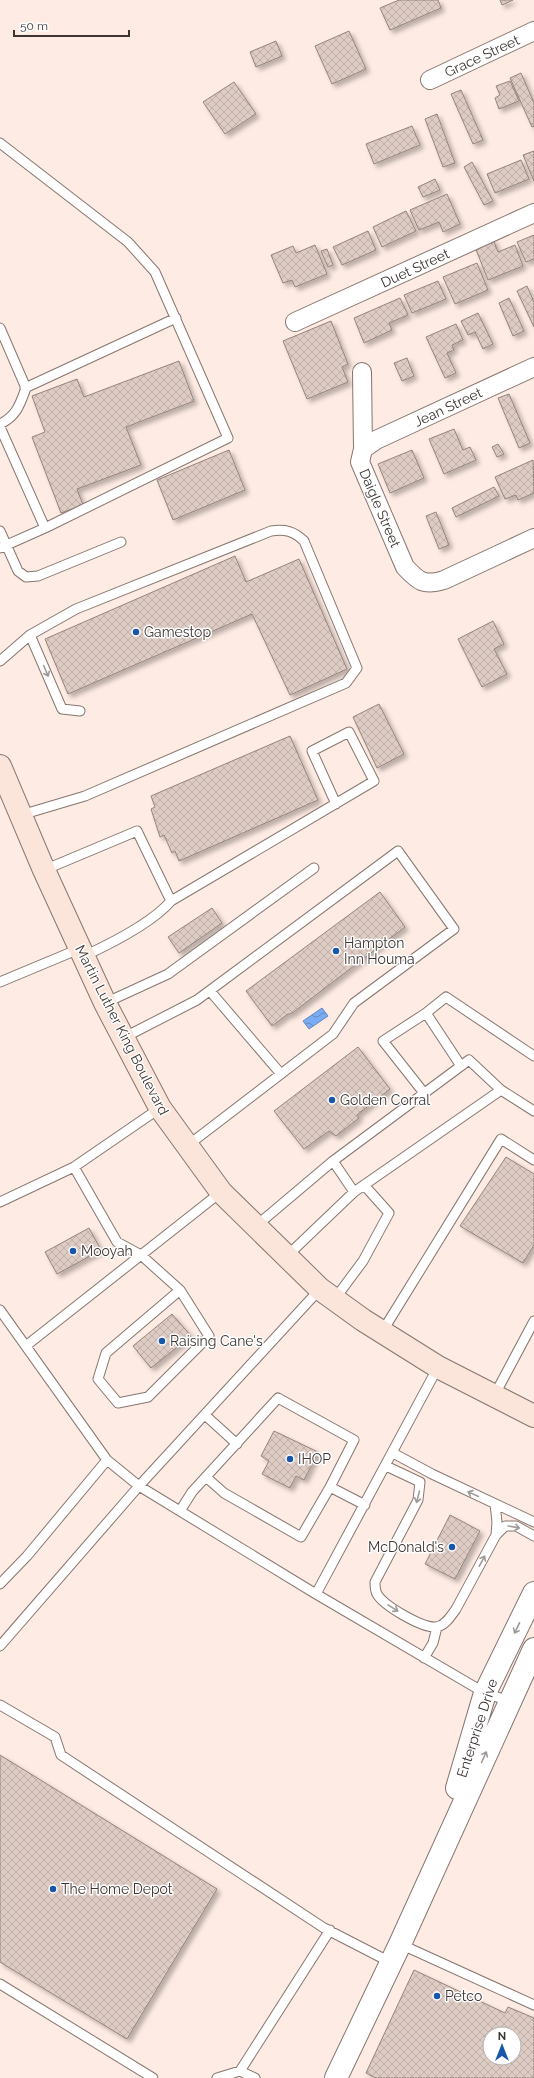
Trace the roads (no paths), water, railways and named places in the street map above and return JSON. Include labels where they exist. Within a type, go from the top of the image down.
[{"type":"main road","name":"Martin Luther King Boulevard","points":[[2,778],[21,815],[81,953],[105,1003],[160,1108],[221,1192],[327,1295],[438,1367],[534,1416]]},
{"type":"street","name":"Grace Street","points":[[430,80],[534,31]]},
{"type":"street","name":"Duet Street","points":[[295,322],[534,213]]},
{"type":"street","name":"Jean Street","points":[[363,449],[376,440],[534,367]]},
{"type":"street","name":"Daigle Street","points":[[362,372],[363,449],[360,462],[405,567],[418,581],[431,584],[444,580],[534,538]]},
{"type":"street","name":"Enterprise Drive","points":[[433,1869],[485,1693],[534,1593]]},
{"type":"street","name":"Enterprise Drive","points":[[336,2078],[395,1953],[508,1702],[534,1648]]},
{"type":"lane","points":[[0,143],[128,242],[155,272],[228,438],[45,528],[3,546]]},
{"type":"lane","points":[[25,388],[176,318]]},
{"type":"lane","points":[[0,328],[25,388],[20,408],[14,415],[0,424]]},
{"type":"lane","points":[[0,427],[45,528]]},
{"type":"lane","points":[[0,661],[30,635],[76,609],[271,531],[280,529],[290,531],[304,541],[357,668],[346,683],[86,796],[21,815]]},
{"type":"lane","points":[[0,531],[3,546],[18,571],[26,577],[38,576],[121,542]]},
{"type":"lane","points":[[30,635],[62,709],[80,711]]},
{"type":"lane","points":[[0,982],[81,953],[109,945],[164,910],[172,901],[336,804],[374,781],[349,732],[312,751],[336,804]]},
{"type":"lane","points":[[44,870],[137,831],[172,901]]},
{"type":"lane","points":[[124,1038],[197,1000],[398,852],[454,929],[354,1003],[333,1034],[187,1146]]},
{"type":"lane","points":[[105,1003],[168,974],[314,868]]},
{"type":"lane","points":[[210,991],[281,1074]]},
{"type":"lane","points":[[424,1093],[383,1041],[446,997],[534,1056]]},
{"type":"lane","points":[[426,1012],[461,1066]]},
{"type":"lane","points":[[256,1226],[333,1161],[469,1060],[501,1090],[534,1111]]},
{"type":"lane","points":[[286,1256],[364,1184],[501,1090]]},
{"type":"lane","points":[[0,1202],[74,1167],[160,1108]]},
{"type":"lane","points":[[382,1332],[501,1140],[534,1160]]},
{"type":"lane","points":[[333,1161],[354,1192]]},
{"type":"lane","points":[[74,1167],[117,1242],[142,1255],[180,1290],[209,1336],[148,1397],[118,1403],[98,1379],[106,1353],[180,1290]]},
{"type":"lane","points":[[0,1646],[205,1414],[363,1261],[389,1213],[364,1184]]},
{"type":"lane","points":[[27,1345],[221,1192]]},
{"type":"lane","points":[[0,1310],[27,1345],[107,1460],[140,1486],[316,1594],[424,1658],[485,1693],[508,1702]]},
{"type":"lane","points":[[494,1396],[534,1321]]},
{"type":"lane","points":[[316,1594],[438,1367]]},
{"type":"lane","points":[[180,1511],[192,1492],[278,1398],[354,1440],[330,1487],[301,1537],[224,1493],[206,1477]]},
{"type":"lane","points":[[205,1414],[237,1444]]},
{"type":"lane","points":[[393,1453],[432,1474],[534,1522]]},
{"type":"lane","points":[[0,1584],[27,1556],[107,1460]]},
{"type":"lane","points":[[386,1466],[420,1482],[420,1491],[418,1500],[375,1582],[376,1593],[382,1601],[422,1625],[437,1627],[448,1620],[456,1609],[496,1535],[504,1526],[516,1526],[534,1536]]},
{"type":"lane","points":[[330,1487],[365,1505]]},
{"type":"lane","points":[[494,1504],[497,1522],[496,1535]]},
{"type":"lane","points":[[424,1658],[433,1643],[437,1627]]},
{"type":"lane","points":[[0,1705],[55,1737],[61,1755],[330,1930],[534,2005]]},
{"type":"lane","points":[[217,2078],[240,2071],[330,1930]]},
{"type":"lane","points":[[0,1984],[152,2078]]},
{"type":"lane","points":[[240,2071],[255,2078]]},
{"type":"water","points":[[322,1008],[328,1016],[309,1029],[303,1021]]},
{"type":"place","name":"Gamestop","points":[[136,632]]},
{"type":"place","name":"Hampton Inn Houma","points":[[336,951]]},
{"type":"place","name":"Golden Corral","points":[[332,1100]]},
{"type":"place","name":"Mooyah","points":[[73,1251]]},
{"type":"place","name":"Raising Cane's","points":[[162,1341]]},
{"type":"place","name":"IHOP","points":[[290,1459]]},
{"type":"place","name":"McDonald's","points":[[452,1547]]},
{"type":"place","name":"The Home Depot","points":[[53,1889]]},
{"type":"place","name":"Petco","points":[[437,1996]]}]
